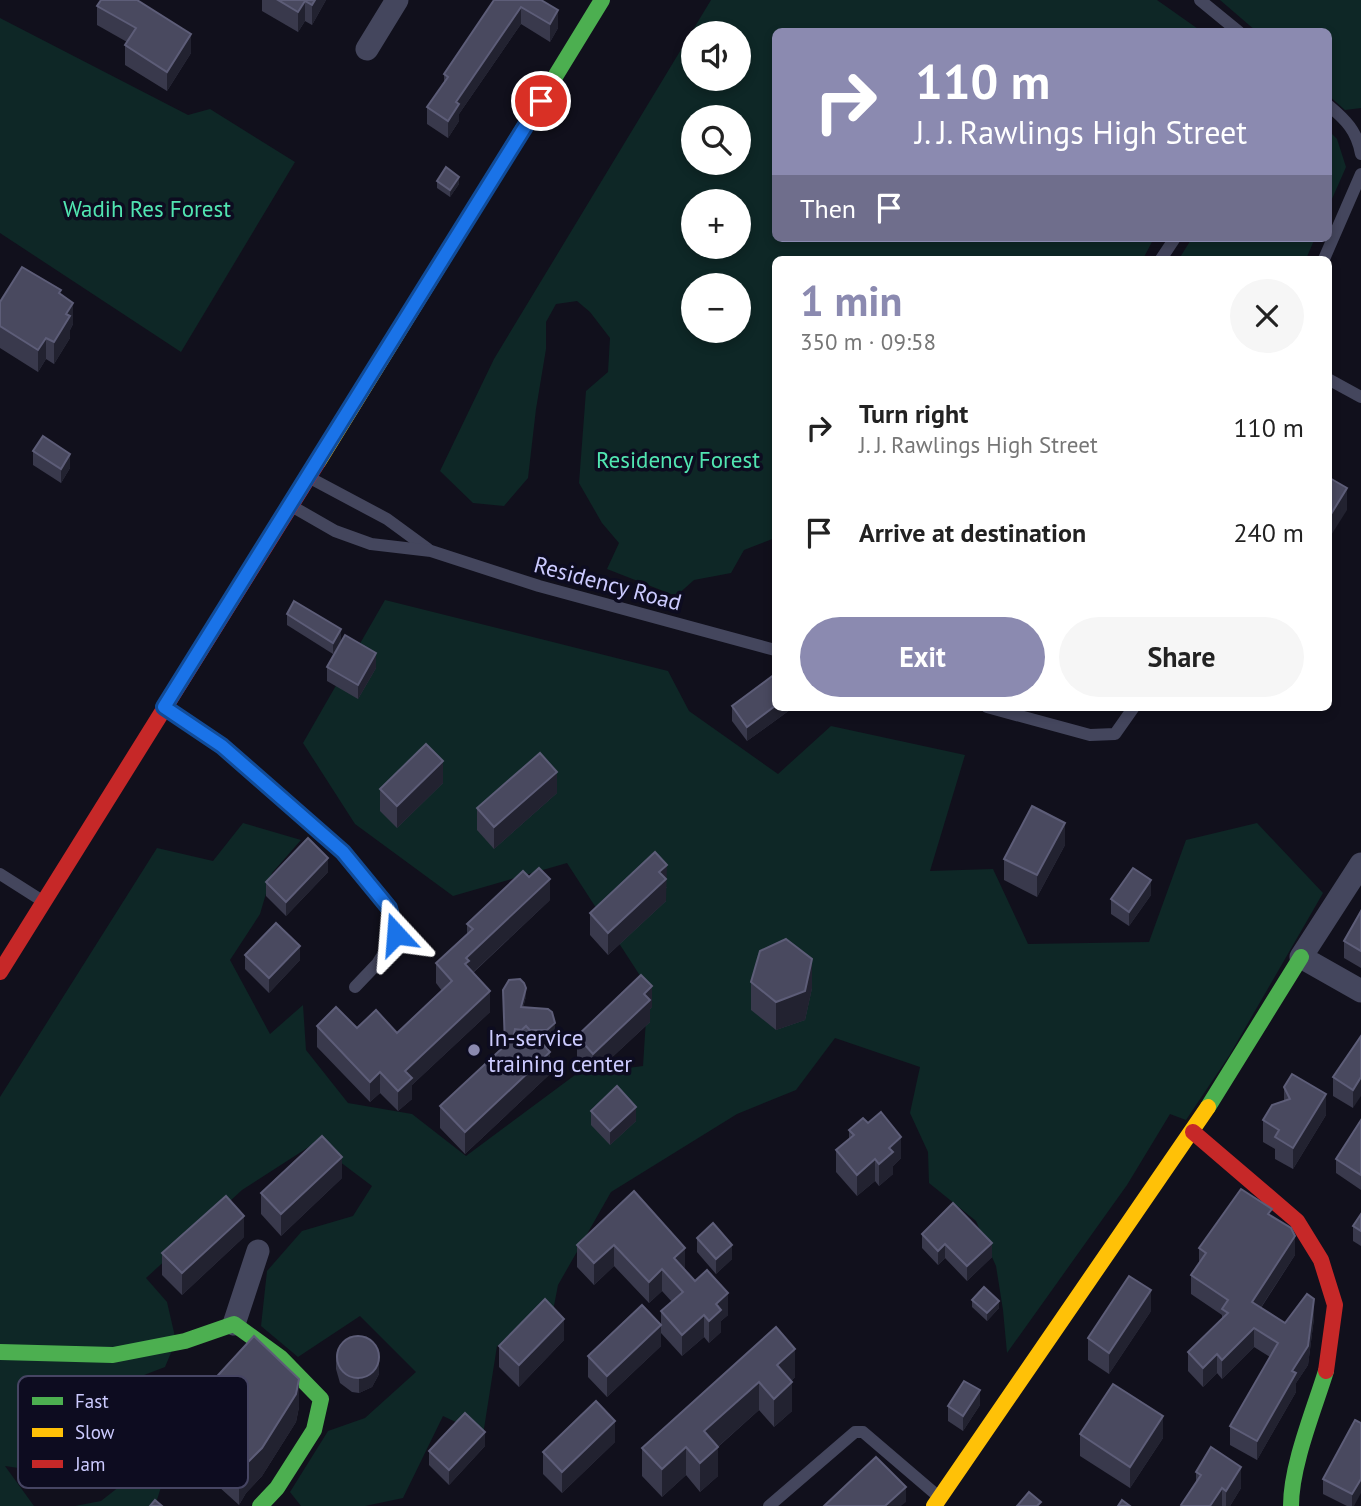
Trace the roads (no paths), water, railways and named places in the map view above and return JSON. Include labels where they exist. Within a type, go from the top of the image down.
[{"type":"street","points":[[367,49],[397,0]]},
{"type":"street","points":[[0,972],[602,0]]},
{"type":"street","points":[[937,1502],[1193,1132],[1361,864]]},
{"type":"street","points":[[1301,957],[1361,991]]},
{"type":"street","points":[[1193,1132],[1297,1221],[1321,1260],[1335,1305],[1329,1362],[1288,1502]]},
{"type":"street","points":[[234,1324],[258,1251]]},
{"type":"street","points":[[0,1352],[113,1355],[185,1341],[234,1324]]},
{"type":"street","points":[[234,1324],[269,1346],[306,1379],[321,1399],[314,1430],[277,1488],[260,1506]]},
{"type":"lane","points":[[1200,0],[1234,28]]},
{"type":"lane","points":[[1332,108],[1348,122],[1358,139],[1361,154]]},
{"type":"lane","points":[[1332,241],[1361,174]]},
{"type":"lane","points":[[1332,381],[1361,397]]},
{"type":"lane","name":"Residency Road","points":[[309,477],[387,519],[431,551]]},
{"type":"lane","name":"Residency Road","points":[[291,506],[335,531],[371,544],[431,551],[539,586],[772,649]]},
{"type":"lane","points":[[164,707],[222,746],[343,852],[389,908],[396,934],[377,964],[355,987]]},
{"type":"lane","points":[[1002,711],[1090,735],[1115,733],[1131,711]]},
{"type":"lane","points":[[0,874],[43,902]]},
{"type":"lane","points":[[769,1506],[855,1432],[863,1432],[937,1502]]},
{"type":"place","name":"In-service training center","points":[[474,1050]]},
{"type":"park label","name":"Wadih Res Forest","points":[[147,208]]},
{"type":"park label","name":"Residency Forest","points":[[678,459]]}]
